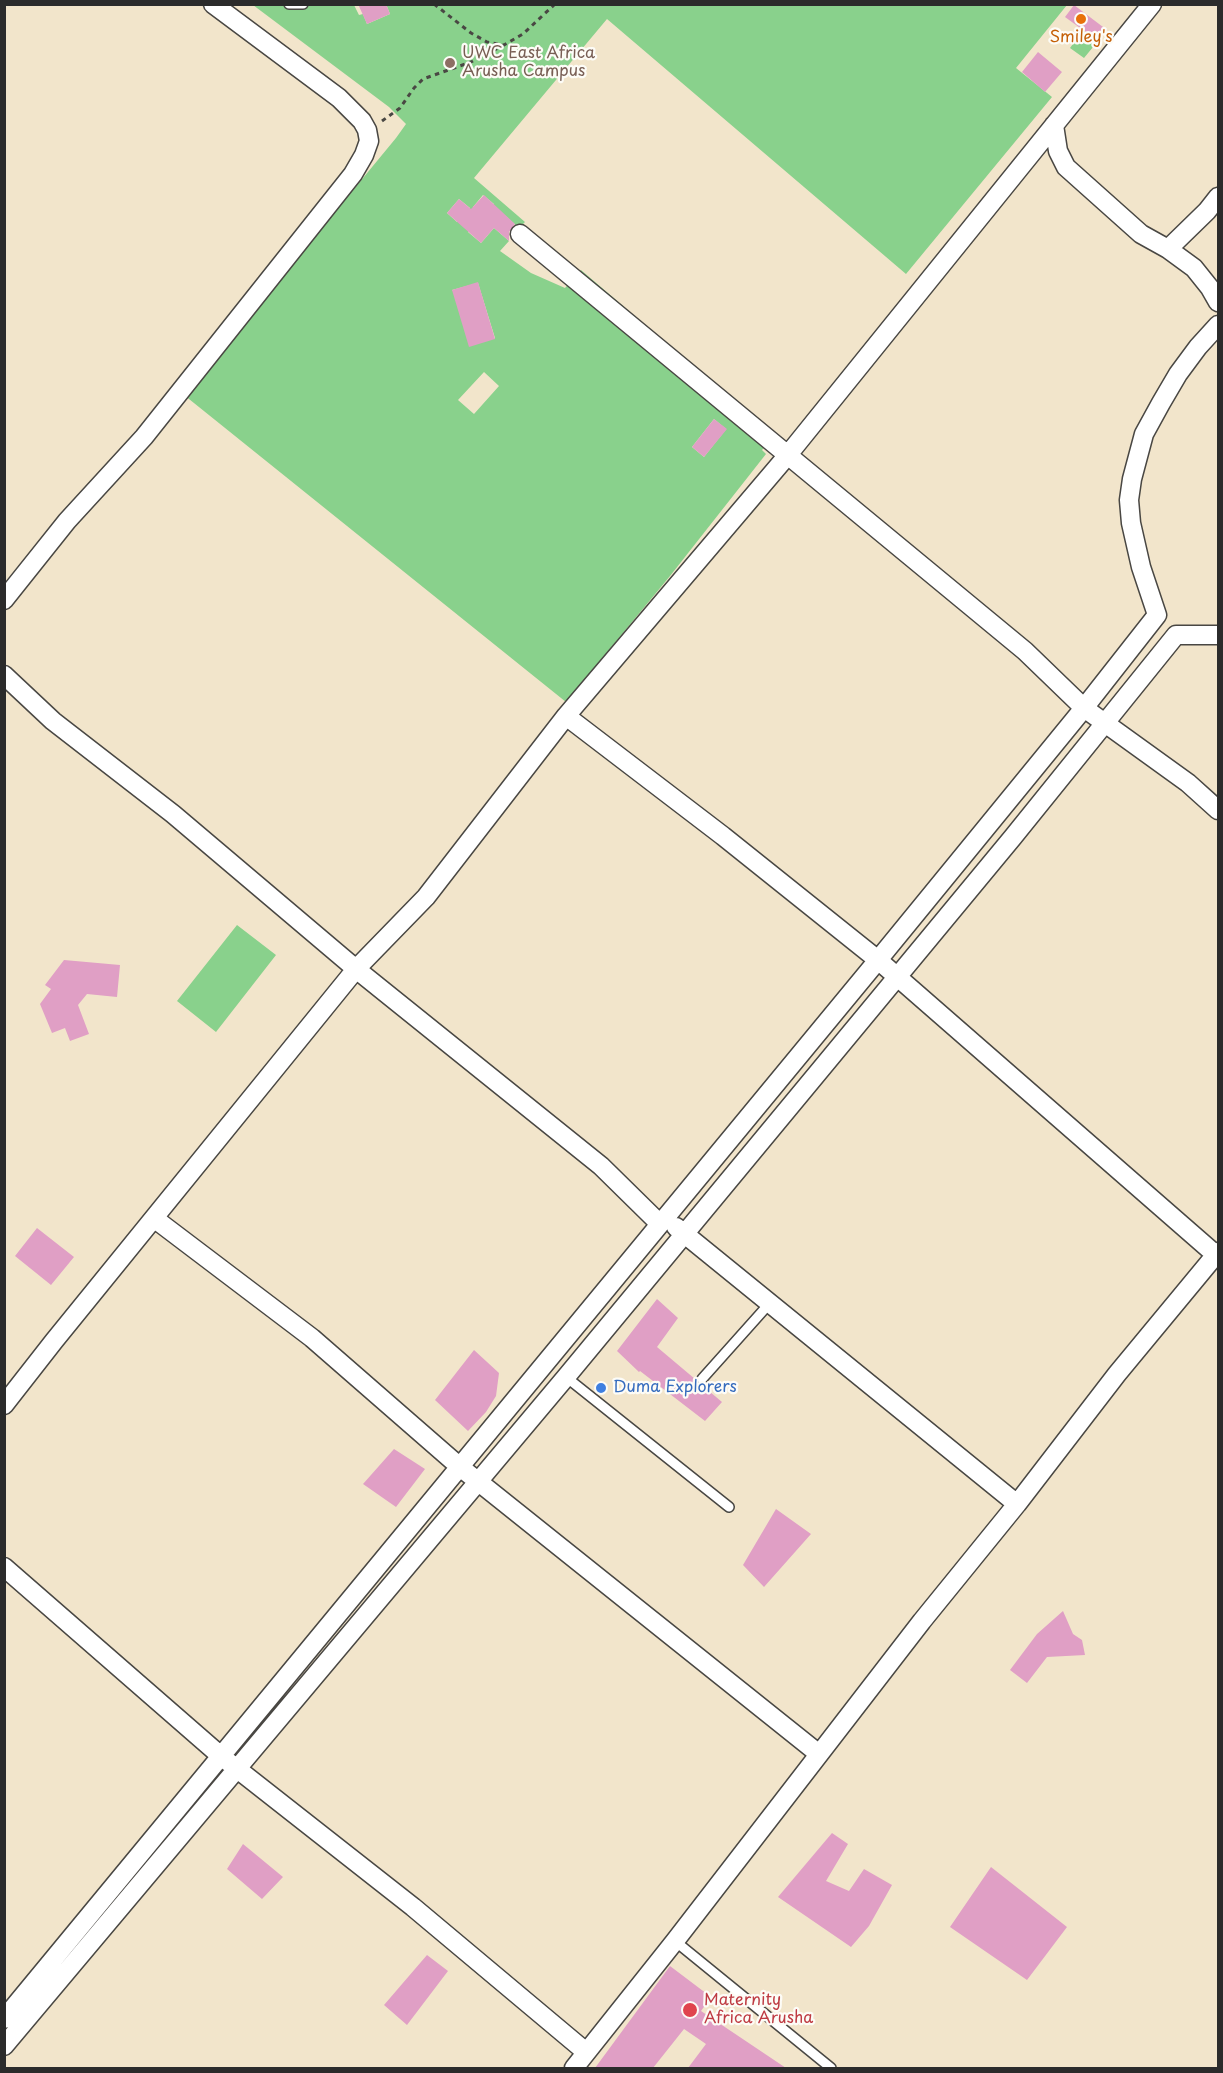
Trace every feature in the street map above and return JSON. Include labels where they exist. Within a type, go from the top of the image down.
[{"type":"street","points":[[4,600],[67,521],[144,437],[353,174],[369,141],[367,130],[362,122],[339,98],[213,4]]},
{"type":"street","points":[[4,1405],[356,969],[426,897],[566,716],[787,456],[1152,4]]},
{"type":"street","points":[[1054,125],[1058,151],[1066,166],[1142,234],[1194,268],[1218,302]]},
{"type":"street","points":[[1168,249],[1207,212],[1218,197]]},
{"type":"street","points":[[520,234],[1016,644],[1084,708],[1188,783],[1218,810]]},
{"type":"street","points":[[1176,635],[1157,615],[1141,567],[1131,523],[1129,500],[1144,434],[1178,374],[1198,346],[1218,325]]},
{"type":"street","points":[[4,2046],[230,1762],[460,1467],[878,960],[1157,615]]},
{"type":"street","points":[[4,2019],[479,1481],[1013,837],[1176,635],[1194,633],[1218,635]]},
{"type":"street","points":[[4,675],[53,721],[173,814],[356,969],[601,1166],[663,1221],[684,1234],[1017,1504]]},
{"type":"street","points":[[566,716],[723,836],[878,960],[1217,1254],[1117,1374],[574,2068]]},
{"type":"street","points":[[155,1219],[312,1338],[460,1467],[819,1754]]},
{"type":"street","points":[[4,1567],[230,1762],[413,1906],[586,2052]]},
{"type":"lane","points":[[288,4],[303,4]]},
{"type":"lane","points":[[702,1379],[769,1304]]},
{"type":"lane","points":[[566,1377],[729,1507]]},
{"type":"lane","points":[[675,1941],[831,2068]]},
{"type":"path","points":[[434,4],[479,37],[494,44],[504,45]]},
{"type":"path","points":[[540,20],[550,4]]},
{"type":"path","points":[[367,130],[400,108],[414,88],[423,80],[471,62],[504,45],[523,34],[555,4]]},
{"type":"green space","points":[[386,4],[1067,5],[1016,68],[1052,97],[906,274],[607,19],[474,178],[525,222],[519,228],[503,214],[484,215],[494,204],[483,195],[473,207],[482,215],[468,232],[481,243],[494,228],[509,241],[500,251],[531,273],[565,288],[581,270],[775,436],[762,450],[766,454],[670,576],[566,702],[184,395],[406,124],[389,107],[253,5],[354,5],[359,15],[363,14],[367,24],[390,14]],"holes":[[[459,199],[470,208],[457,222],[447,213]],[[478,283],[495,339],[452,290]],[[484,372],[499,386],[474,414],[458,400]],[[714,419],[726,429],[704,457],[692,447]]]},
{"type":"green space","points":[[1083,30],[1098,41],[1084,58],[1070,48]]},
{"type":"green space","points":[[237,925],[276,955],[216,1032],[177,1001]]},
{"type":"building","points":[[358,4],[386,4],[390,14],[367,24]]},
{"type":"building","name":"Smiley's","points":[[1074,5],[1107,30],[1098,41],[1065,17]]},
{"type":"building","points":[[1038,52],[1062,72],[1045,92],[1022,72]]},
{"type":"building","points":[[484,195],[515,224],[509,232],[509,241],[494,228],[481,243],[447,213],[459,199],[471,209]]},
{"type":"building","points":[[478,282],[495,339],[469,347],[452,290]]},
{"type":"building","points":[[714,419],[727,429],[704,457],[692,447]]},
{"type":"building","points":[[64,960],[120,965],[117,997],[87,994],[78,1005],[89,1034],[70,1041],[65,1028],[52,1033],[40,1004],[51,989],[45,985]]},
{"type":"building","points":[[37,1228],[74,1257],[51,1285],[15,1256]]},
{"type":"building","points":[[657,1299],[678,1318],[657,1347],[722,1402],[705,1421],[639,1372],[617,1351]]},
{"type":"building","points":[[474,1350],[499,1373],[496,1396],[486,1412],[468,1431],[435,1400]]},
{"type":"building","points":[[394,1449],[425,1469],[396,1507],[363,1484]]},
{"type":"building","points":[[776,1509],[811,1534],[764,1587],[743,1565]]},
{"type":"building","points":[[1063,1611],[1073,1634],[1082,1640],[1085,1655],[1047,1657],[1027,1683],[1010,1670],[1037,1634]]},
{"type":"building","points":[[832,1833],[848,1844],[826,1881],[849,1891],[864,1869],[892,1885],[869,1926],[851,1947],[778,1897]]},
{"type":"building","points":[[243,1844],[283,1877],[262,1899],[227,1869]]},
{"type":"building","points":[[991,1867],[1067,1927],[1027,1980],[950,1927]]},
{"type":"building","points":[[427,1955],[448,1971],[407,2025],[384,2005]]},
{"type":"building","name":"Maternity Africa Arusha","points":[[670,1966],[711,1997],[701,2011],[786,2068],[688,2068],[706,2044],[684,2029],[653,2068],[595,2068]]},
{"type":"place","name":"Smiley's","points":[[1081,19]]},
{"type":"place","name":"UWC East Africa Arusha Campus","points":[[450,63]]},
{"type":"place","name":"Duma Explorers","points":[[601,1388]]},
{"type":"place","name":"Maternity Africa Arusha","points":[[690,2010]]}]
